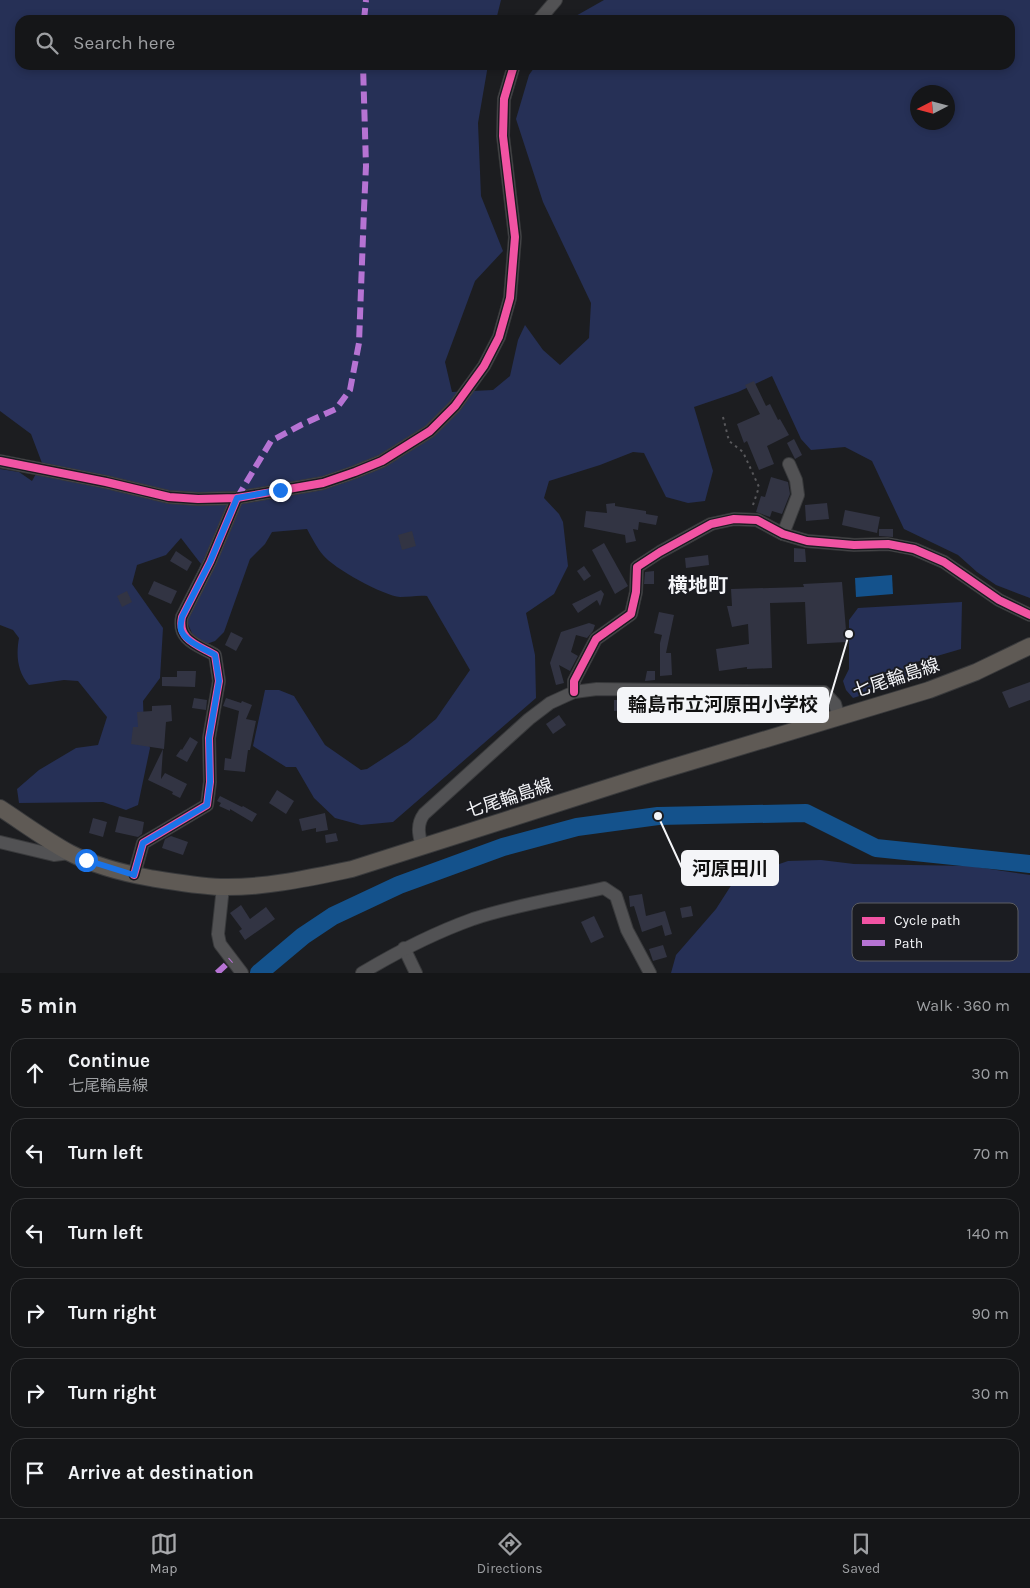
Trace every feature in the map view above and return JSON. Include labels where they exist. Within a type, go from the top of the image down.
[{"type":"main road","name":"七尾輪島線","points":[[0,808],[70,853],[109,868],[134,875],[183,884],[223,887],[308,879],[352,869],[650,774],[929,690],[976,672],[1030,646]]},
{"type":"street","points":[[543,15],[556,0]]},
{"type":"street","points":[[0,461],[106,482],[169,497],[198,499],[237,498],[323,483],[382,461],[430,431],[455,406],[484,366],[499,336],[510,298],[515,237],[503,136],[504,99],[513,70]]},
{"type":"street","points":[[783,534],[798,495],[796,480],[789,464]]},
{"type":"street","points":[[134,875],[143,843],[207,805],[210,782],[209,738],[219,681],[215,655],[185,636],[180,626],[182,617],[210,562],[237,498]]},
{"type":"street","points":[[574,692],[574,681],[596,639],[631,614],[636,592],[637,567],[711,524],[734,519],[757,520],[783,534],[814,542],[854,545],[888,544],[914,549],[944,562],[999,600],[1030,616]]},
{"type":"street","points":[[422,847],[418,830],[420,819],[424,814],[529,719],[550,703],[574,692],[597,689],[824,692],[834,704],[839,718]]},
{"type":"street","points":[[0,842],[54,855],[70,853]]},
{"type":"street","points":[[223,887],[218,934],[220,944],[242,973]]},
{"type":"street","points":[[362,973],[404,948],[472,920],[508,909],[604,888],[616,896],[627,930],[650,973]]},
{"type":"street","points":[[404,948],[416,973]]},
{"type":"path","points":[[723,417],[729,441],[743,452],[759,487],[748,520]]},
{"type":"shaded area","points":[[0,0],[501,0],[497,15],[15,15],[15,70],[487,70],[478,123],[481,196],[503,251],[475,281],[445,362],[452,392],[493,390],[510,376],[518,340],[525,325],[543,350],[560,365],[589,338],[591,303],[543,202],[516,119],[529,75],[532,70],[1015,70],[1015,15],[578,15],[604,0],[1030,0],[1030,598],[996,585],[977,572],[958,555],[904,529],[872,461],[845,447],[811,450],[801,439],[772,376],[738,392],[694,407],[713,471],[705,501],[688,503],[666,497],[644,453],[633,452],[600,465],[549,481],[544,498],[559,514],[563,522],[568,566],[554,594],[526,613],[535,655],[536,698],[393,822],[361,825],[335,818],[314,798],[296,767],[286,767],[253,746],[265,690],[279,690],[294,696],[325,745],[361,770],[367,769],[407,743],[436,719],[470,670],[427,596],[400,597],[383,592],[359,580],[337,567],[323,555],[307,529],[272,532],[265,544],[250,559],[224,632],[215,641],[198,647],[181,608],[201,564],[181,538],[166,555],[137,565],[132,584],[163,628],[160,678],[143,701],[144,729],[150,748],[138,805],[126,810],[103,802],[19,803],[17,789],[39,770],[76,748],[98,745],[107,717],[78,681],[64,680],[29,685],[18,663],[19,638],[13,630],[0,625],[0,469],[19,472],[32,481],[42,463],[31,434],[0,411]]},
{"type":"shaded area","points":[[892,575],[893,594],[856,597],[855,578]]},
{"type":"shaded area","points":[[962,602],[961,649],[913,663],[906,681],[853,698],[846,690],[843,681],[849,669],[849,620],[858,608]]},
{"type":"shaded area","points":[[821,860],[854,864],[970,866],[1030,875],[1030,973],[671,973],[676,955],[716,909],[732,884],[742,877],[788,861]]},
{"type":"building","points":[[754,381],[766,406],[770,404],[778,420],[780,419],[789,435],[767,446],[774,464],[759,470],[747,441],[744,443],[737,424],[760,414],[745,385]]},
{"type":"building","points":[[794,439],[802,455],[795,459],[787,443]]},
{"type":"building","points":[[771,477],[788,482],[790,494],[782,514],[772,511],[770,517],[756,512],[761,496],[765,497]]},
{"type":"building","points":[[615,503],[615,506],[646,511],[646,514],[658,516],[656,525],[639,522],[638,530],[633,529],[636,541],[626,543],[625,535],[584,527],[586,511],[607,513],[606,504]]},
{"type":"building","points":[[827,503],[829,519],[806,521],[805,505]]},
{"type":"building","points":[[845,510],[880,517],[877,533],[842,525]]},
{"type":"building","points":[[879,529],[893,529],[893,537],[879,536]]},
{"type":"building","points":[[412,531],[416,546],[402,550],[398,535]]},
{"type":"building","points":[[604,543],[628,586],[615,594],[592,550]]},
{"type":"building","points":[[794,548],[805,549],[806,562],[794,562]]},
{"type":"building","points":[[176,551],[192,562],[187,571],[170,561]]},
{"type":"building","points":[[708,555],[709,565],[686,568],[685,558]]},
{"type":"building","points":[[584,566],[591,576],[584,581],[577,571]]},
{"type":"building","points":[[654,571],[654,584],[644,584],[645,572]]},
{"type":"building","points":[[154,581],[177,591],[171,604],[148,594]]},
{"type":"building","points":[[842,582],[847,642],[807,644],[805,602],[770,603],[772,668],[747,669],[747,667],[719,671],[716,649],[749,644],[748,624],[732,627],[727,606],[732,606],[731,589],[804,587],[803,584]]},
{"type":"building","points":[[601,590],[604,594],[600,606],[597,600],[578,613],[572,604]]},
{"type":"building","points":[[127,591],[132,602],[122,607],[117,596]]},
{"type":"building","points":[[659,612],[674,615],[666,653],[671,653],[672,675],[660,676],[660,643],[662,635],[654,633]]},
{"type":"building","points":[[589,623],[595,625],[593,631],[587,638],[576,635],[571,652],[578,656],[570,671],[559,665],[564,683],[556,685],[550,663],[561,632]]},
{"type":"building","points":[[231,632],[243,638],[236,651],[225,645]]},
{"type":"building","points":[[177,671],[196,671],[195,687],[162,686],[162,677],[177,677]]},
{"type":"building","points":[[647,671],[655,671],[655,680],[645,681]]},
{"type":"building","points":[[1030,682],[1030,700],[1009,708],[1002,692]]},
{"type":"building","points":[[194,698],[207,700],[206,710],[192,708]]},
{"type":"building","points":[[226,698],[252,705],[246,719],[256,721],[250,750],[248,750],[245,772],[224,770],[225,758],[231,759],[239,711],[223,706]]},
{"type":"building","points":[[614,700],[627,700],[627,710],[614,711]]},
{"type":"building","points":[[171,705],[172,721],[166,722],[164,749],[131,744],[133,727],[138,727],[137,712],[152,711],[152,706]]},
{"type":"building","points":[[559,715],[566,725],[553,734],[546,724]]},
{"type":"building","points":[[190,737],[198,742],[187,762],[176,756]]},
{"type":"building","points":[[163,749],[161,779],[165,773],[187,784],[180,798],[172,794],[173,792],[148,780]]},
{"type":"building","points":[[277,790],[294,801],[286,814],[269,803]]},
{"type":"building","points":[[220,796],[257,814],[252,822],[230,809],[230,811],[219,806],[221,803],[217,801]]},
{"type":"building","points":[[325,813],[328,830],[316,832],[316,828],[302,831],[299,819]]},
{"type":"building","points":[[119,816],[144,822],[142,834],[138,837],[115,832]]},
{"type":"building","points":[[93,818],[107,822],[103,837],[89,833]]},
{"type":"building","points":[[336,833],[338,841],[326,843],[325,835]]},
{"type":"building","points":[[171,836],[188,842],[183,855],[162,848],[165,839]]},
{"type":"building","points":[[642,894],[646,916],[665,911],[672,934],[665,936],[662,925],[642,932],[634,906],[630,907],[629,896]]},
{"type":"building","points":[[241,905],[250,919],[266,907],[275,919],[245,940],[239,931],[242,929],[230,913]]},
{"type":"building","points":[[691,906],[693,916],[682,918],[680,908]]},
{"type":"building","points":[[594,916],[604,937],[591,943],[581,922]]},
{"type":"building","points":[[663,945],[667,957],[653,961],[649,949]]},
{"type":"waterway","points":[[259,973],[303,936],[333,916],[399,885],[503,847],[577,827],[658,816],[806,813],[876,848],[1030,864]]},
{"type":"marked path","points":[[364,15],[366,0]]},
{"type":"marked path","points":[[237,498],[271,441],[336,409],[350,390],[359,343],[366,166],[363,70]]},
{"type":"marked path","points":[[217,973],[231,960]]},
{"type":"cycle path","points":[[0,461],[106,482],[169,497],[198,499],[237,498],[323,483],[355,472],[382,461],[430,431],[455,406],[484,366],[499,337],[510,298],[515,237],[503,136],[504,99],[513,70]]},
{"type":"cycle path","points":[[134,875],[143,843],[207,805],[210,782],[209,738],[219,681],[215,655],[190,641],[181,625],[182,617],[210,562],[237,498]]},
{"type":"cycle path","points":[[574,692],[574,681],[596,639],[631,614],[636,592],[637,567],[711,524],[734,519],[757,520],[783,534],[807,541],[854,545],[888,544],[914,549],[944,562],[999,600],[1030,615]]},
{"type":"place","name":"輪島市立河原田小学校","points":[[849,634]]},
{"type":"place","name":"河原田川","points":[[658,816]]},
{"type":"district","name":"横地町","points":[[698,585]]},
{"type":"route","points":[[86,860],[134,875],[143,843],[207,805],[210,782],[209,738],[219,681],[215,655],[185,636],[180,626],[182,617],[210,562],[237,498],[280,490]]}]
